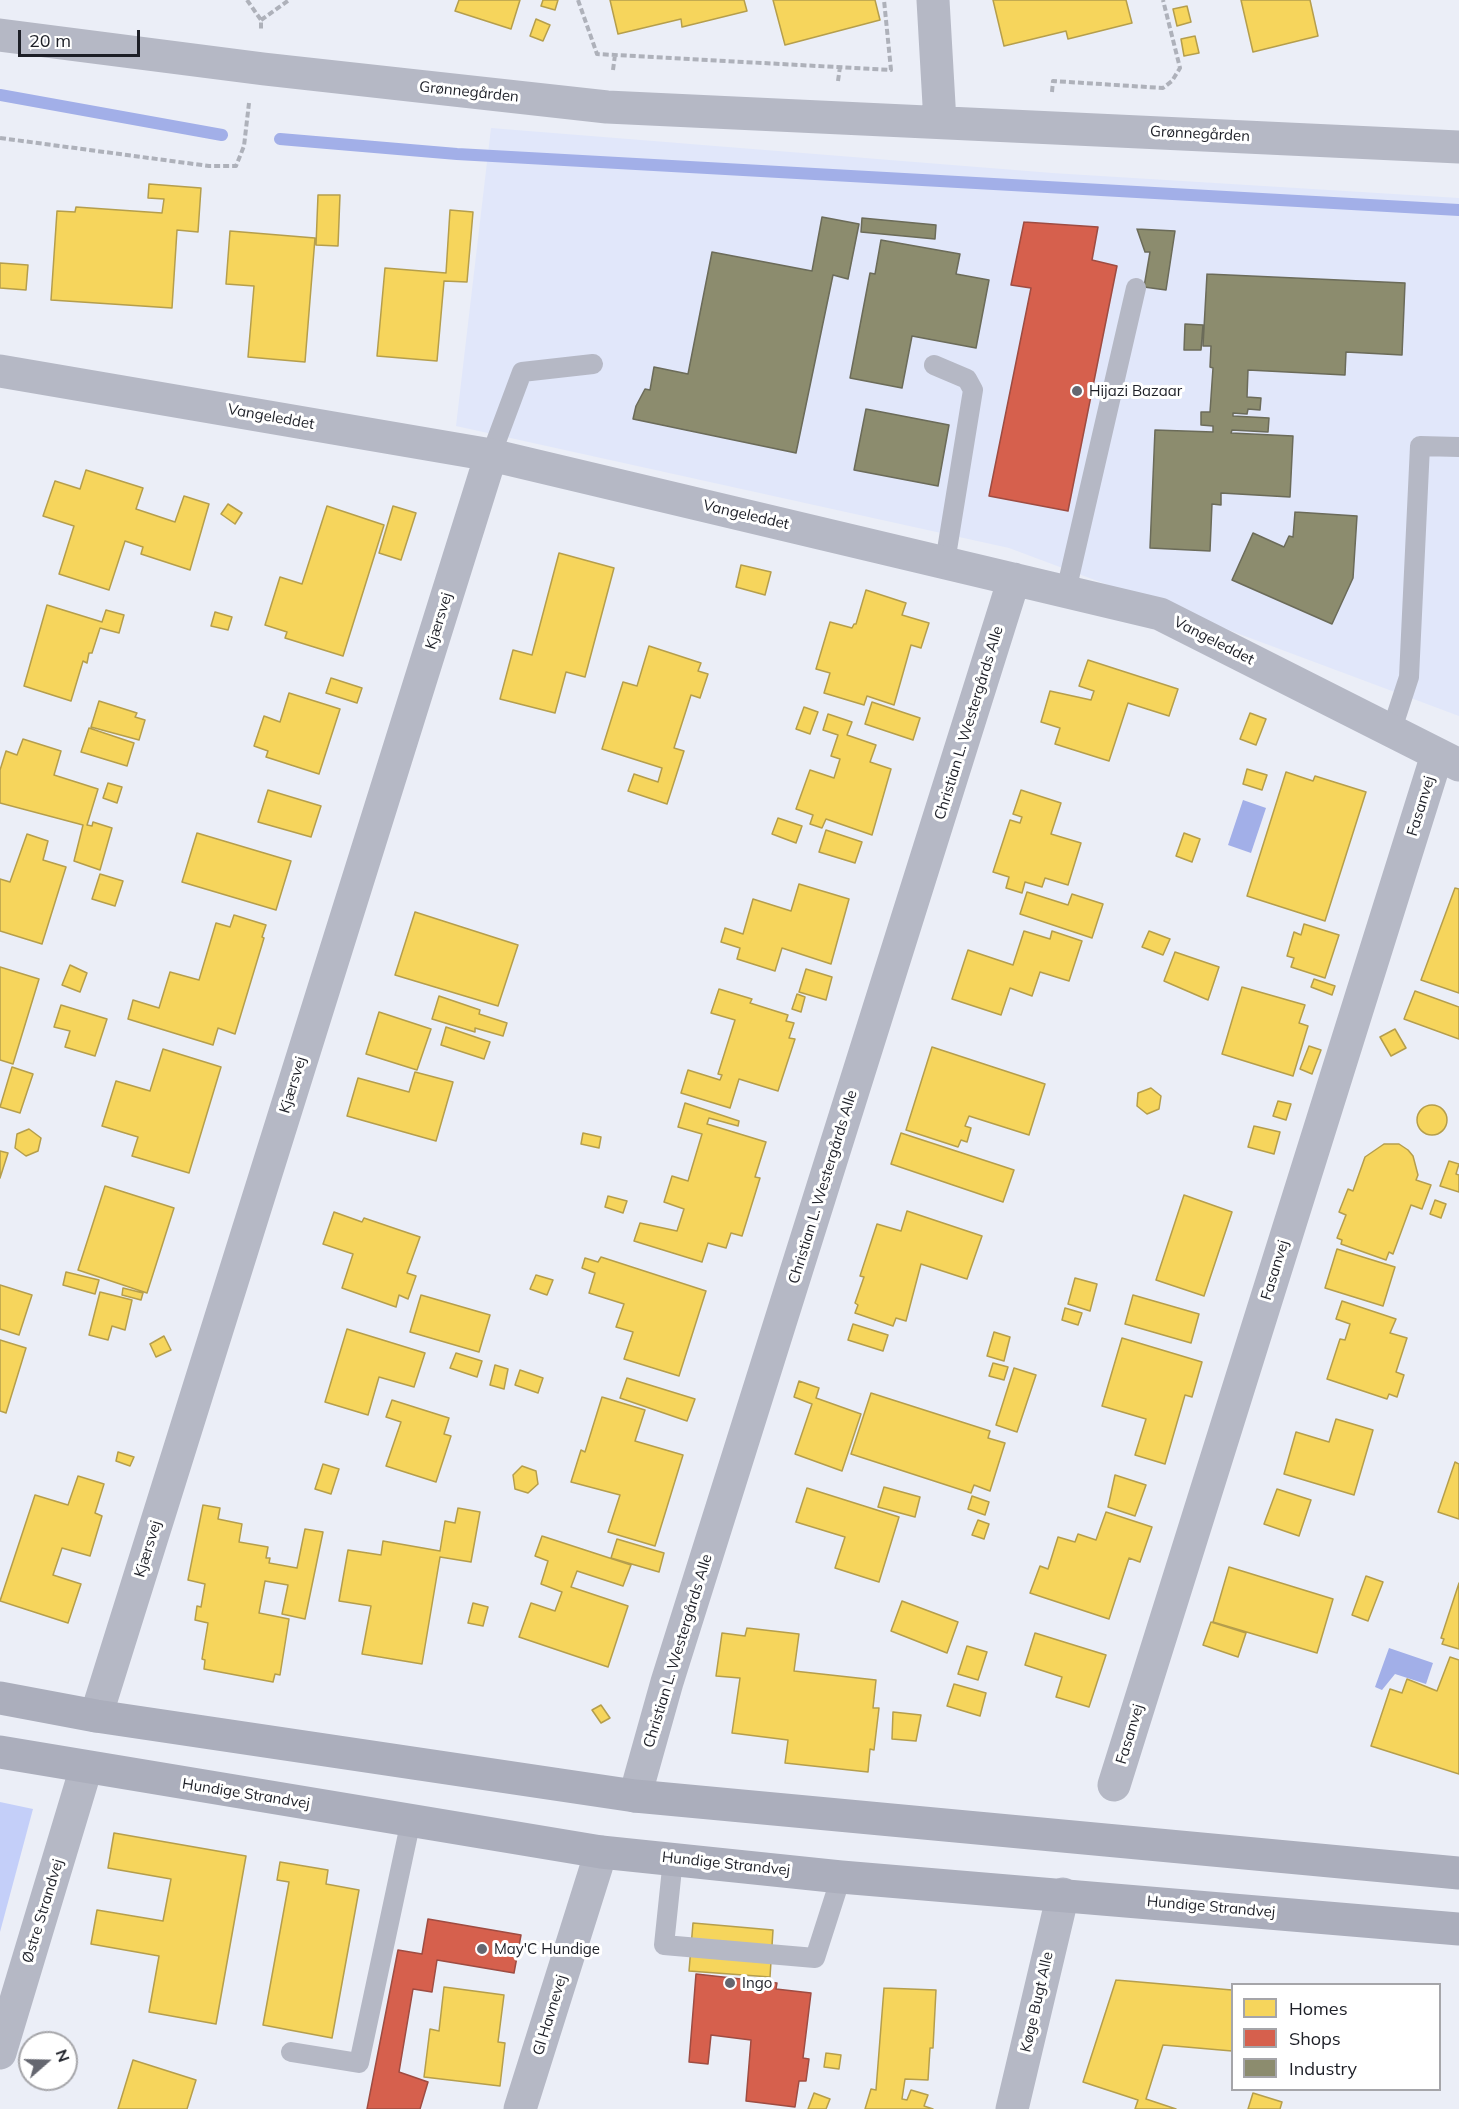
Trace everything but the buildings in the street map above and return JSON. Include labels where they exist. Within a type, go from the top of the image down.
[{"type":"main road","points":[[0,1698],[96,1716],[635,1796],[1459,1873]]},
{"type":"main road","name":"Hundige Strandvej","points":[[0,1752],[601,1852],[841,1876],[1459,1929]]},
{"type":"street","points":[[933,0],[940,122]]},
{"type":"street","name":"Grønnegården","points":[[0,35],[253,68],[607,107],[1459,147]]},
{"type":"street","name":"Vangeleddet","points":[[0,370],[491,454],[1160,614],[1448,760]]},
{"type":"street","name":"Kjærsvej","points":[[96,1716],[491,454]]},
{"type":"street","name":"Christian L. Westergårds Alle","points":[[635,1796],[677,1648],[1014,579]]},
{"type":"street","name":"Fasanvej","points":[[1114,1785],[1448,760]]},
{"type":"street","name":"Østre Strandvej","points":[[0,2053],[86,1768]]},
{"type":"street","name":"Gl Havnevej","points":[[520,2109],[601,1852]]},
{"type":"street","name":"Køge Bugt Alle","points":[[1012,2109],[1063,1894]]},
{"type":"lane","points":[[1066,591],[1136,288]]},
{"type":"lane","points":[[491,454],[522,372],[592,364]]},
{"type":"lane","points":[[934,365],[968,379],[973,390],[945,562]]},
{"type":"lane","points":[[1391,732],[1409,677],[1420,446],[1459,447]]},
{"type":"lane","points":[[291,2052],[359,2063],[411,1820]]},
{"type":"lane","points":[[673,1859],[664,1945],[815,1958],[841,1876]]},
{"type":"path","points":[[261,20],[289,0]]},
{"type":"path","points":[[578,0],[597,54],[891,70],[884,0]]},
{"type":"path","points":[[1050,126],[1053,81],[1163,88],[1172,81],[1180,68],[1162,0]]},
{"type":"path","points":[[0,138],[209,166],[236,166],[244,146],[253,68]]},
{"type":"shaded area","points":[[491,128],[1052,173],[1459,198],[1459,716],[1009,548],[456,426]]},
{"type":"shaded area","points":[[1243,800],[1266,808],[1251,853],[1228,845]]},
{"type":"shaded area","points":[[1389,1648],[1433,1663],[1426,1684],[1395,1674],[1382,1690],[1375,1687]]},
{"type":"shaded area","points":[[0,1802],[33,1809],[0,1932]]},
{"type":"waterway","points":[[0,95],[222,135]]},
{"type":"waterway","points":[[280,139],[457,154],[1459,210]]},
{"type":"place","name":"Hijazi Bazaar","points":[[1077,391]]},
{"type":"place","name":"May'C Hundige","points":[[482,1949]]},
{"type":"place","name":"Ingo","points":[[730,1983]]}]
